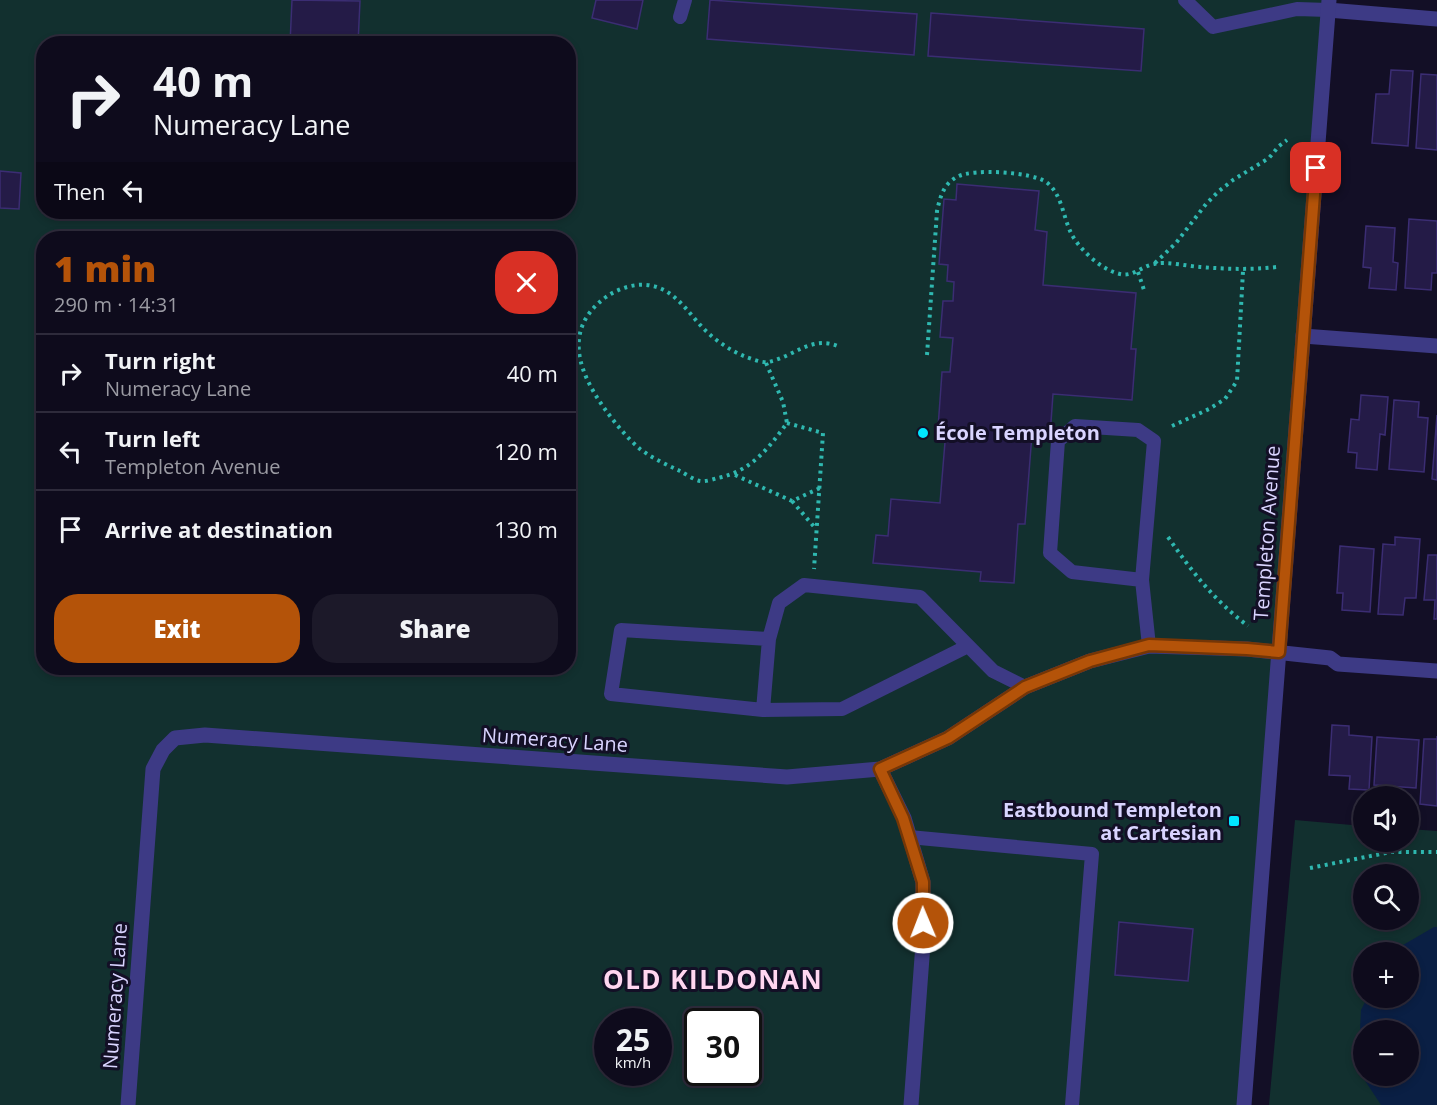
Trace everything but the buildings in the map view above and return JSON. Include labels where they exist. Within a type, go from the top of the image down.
[{"type":"street","points":[[1328,5],[1437,19]]},
{"type":"street","name":"Templeton Avenue","points":[[1244,1105],[1328,5]]},
{"type":"street","points":[[1303,336],[1437,346]]},
{"type":"street","name":"Numeracy Lane","points":[[128,1105],[153,769],[163,750],[175,738],[205,735],[787,777],[880,769],[948,738],[1025,687],[1090,661],[1149,645],[1247,649],[1330,658],[1338,664],[1437,670]]},
{"type":"street","points":[[880,769],[903,818],[923,882],[923,944],[912,1105]]},
{"type":"lane","points":[[680,17],[685,0]]},
{"type":"lane","points":[[1185,0],[1213,27],[1328,5]]},
{"type":"lane","points":[[1142,580],[1072,572],[1050,553],[1058,441],[1076,426],[1138,430],[1154,441],[1142,580],[1149,645]]},
{"type":"lane","points":[[763,710],[770,639],[779,603],[804,585],[920,597],[993,671],[1025,687]]},
{"type":"lane","points":[[770,639],[621,630],[611,694],[763,710],[842,709],[968,646]]},
{"type":"lane","points":[[909,837],[1092,854],[1072,1105]]},
{"type":"path","points":[[927,355],[938,211],[941,194],[949,182],[957,176],[989,172],[1038,178],[1048,183],[1056,194],[1072,235],[1083,249],[1104,269],[1122,275],[1138,272],[1154,264],[1176,243],[1219,191],[1269,158],[1287,140]]},
{"type":"path","points":[[1154,264],[1243,271],[1277,267]]},
{"type":"path","points":[[1172,426],[1225,399],[1237,381],[1243,271]]},
{"type":"path","points":[[1138,272],[1144,290]]},
{"type":"path","points":[[766,363],[783,402],[787,423],[751,465],[735,474],[701,481],[671,467],[640,448],[614,422],[592,392],[580,366],[578,340],[584,320],[596,304],[615,290],[631,286],[653,286],[672,294],[705,330],[722,344],[744,356],[766,363],[818,342],[830,342],[840,347]]},
{"type":"path","points":[[787,423],[823,433],[814,572]]},
{"type":"path","points":[[735,474],[792,501],[816,529]]},
{"type":"path","points":[[792,501],[820,488]]},
{"type":"path","points":[[1168,537],[1192,572],[1224,608],[1248,626]]},
{"type":"path","points":[[1310,868],[1391,852],[1437,852]]},
{"type":"green space","points":[[0,0],[1329,0],[1244,1105],[0,1105]]},
{"type":"green space","points":[[1295,820],[1353,825],[1353,852],[1419,852],[1419,830],[1437,831],[1437,1105],[1269,1105]]},
{"type":"water","points":[[1437,927],[1437,1105],[1381,1105],[1369,1086],[1419,1086],[1419,1020],[1360,1020],[1362,1008],[1419,1008],[1419,942],[1408,942]]},
{"type":"place","name":"École Templeton","points":[[923,433]]},
{"type":"place","name":"Eastbound Templeton at Cartesian","points":[[1234,821]]},
{"type":"district","name":"OLD KILDONAN","points":[[713,980]]},
{"type":"route","points":[[923,923],[923,882],[903,818],[880,769],[948,738],[1025,687],[1090,661],[1149,645],[1279,652],[1316,168]]}]
